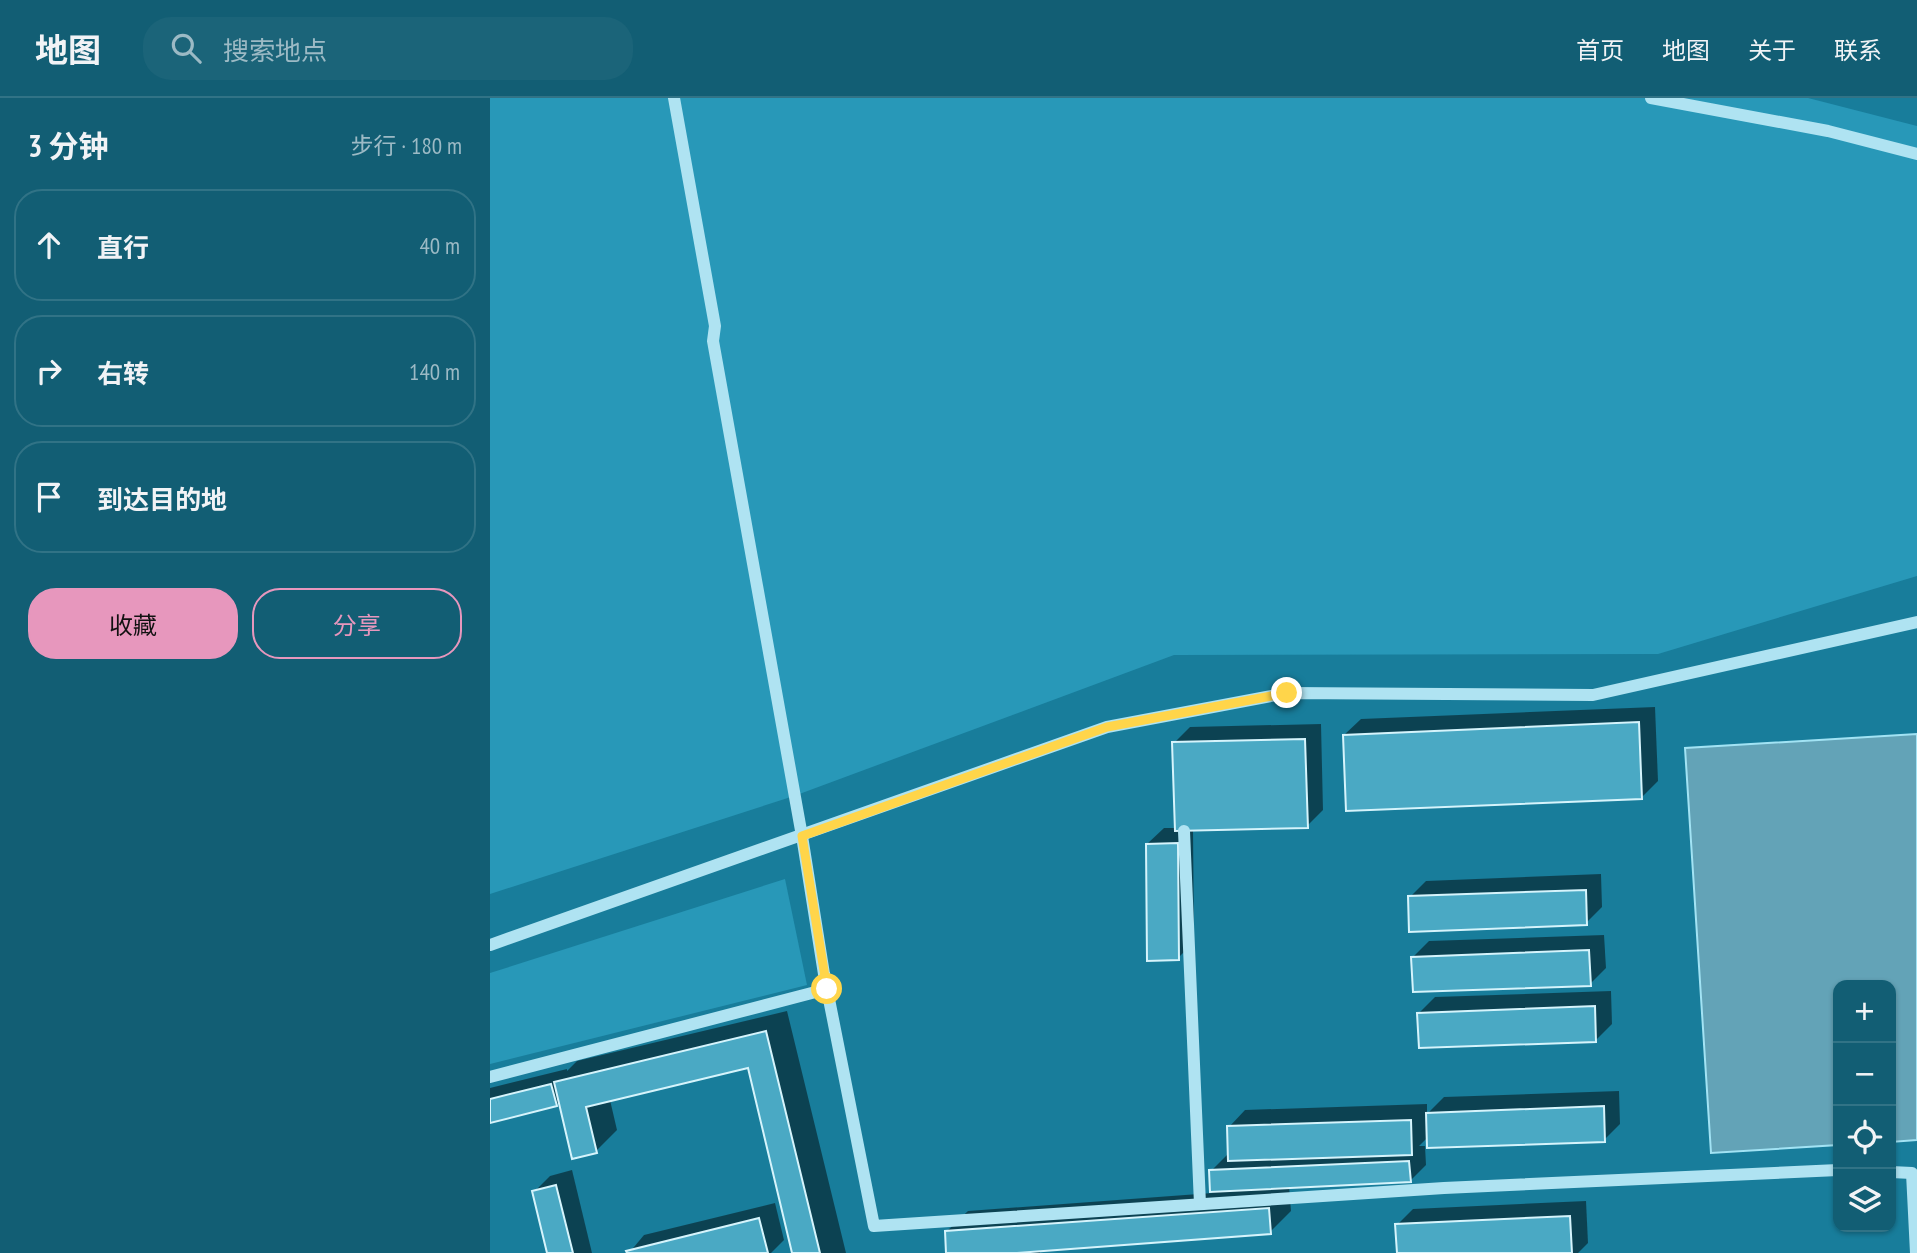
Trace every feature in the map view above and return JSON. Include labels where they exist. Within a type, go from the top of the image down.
[{"type":"street","points":[[674,98],[715,326],[713,341],[827,989],[874,1226],[1444,1188],[1833,1170]]},
{"type":"street","points":[[1651,98],[1828,131],[1917,154]]},
{"type":"street","points":[[490,945],[1107,727],[1287,693],[1593,695],[1917,622]]},
{"type":"street","points":[[1184,831],[1200,1204]]},
{"type":"street","points":[[490,1077],[827,989]]},
{"type":"street","points":[[1896,1172],[1912,1173],[1916,1253]]},
{"type":"shaded area","points":[[490,98],[1808,98],[1917,126],[1917,576],[1658,654],[1174,655],[794,796],[490,894]]},
{"type":"shaded area","points":[[1917,734],[1917,1140],[1896,1142],[1896,980],[1833,980],[1833,1145],[1711,1153],[1685,748]]},
{"type":"shaded area","points":[[785,879],[807,985],[490,1064],[490,973]]},
{"type":"building","points":[[1639,722],[1642,799],[1346,811],[1343,735]]},
{"type":"building","points":[[1305,739],[1308,828],[1175,831],[1172,742]]},
{"type":"building","points":[[1178,843],[1179,960],[1147,961],[1146,844]]},
{"type":"building","points":[[1586,890],[1587,925],[1409,932],[1408,896]]},
{"type":"building","points":[[1589,950],[1591,986],[1413,992],[1411,957]]},
{"type":"building","points":[[1595,1006],[1596,1042],[1419,1048],[1417,1013]]},
{"type":"building","points":[[766,1031],[820,1253],[792,1253],[748,1068],[586,1107],[597,1153],[572,1159],[554,1082]]},
{"type":"building","points":[[551,1084],[557,1106],[490,1123],[490,1099]]},
{"type":"building","points":[[1604,1106],[1605,1142],[1427,1148],[1426,1113]]},
{"type":"building","points":[[1411,1120],[1412,1155],[1228,1161],[1227,1126]]},
{"type":"building","points":[[1409,1161],[1411,1182],[1210,1192],[1209,1170]]},
{"type":"building","points":[[556,1185],[573,1253],[547,1253],[532,1191]]},
{"type":"building","points":[[1269,1208],[1271,1234],[1017,1253],[946,1253],[945,1231]]},
{"type":"building","points":[[1570,1216],[1572,1253],[1397,1253],[1395,1224]]},
{"type":"building","points":[[759,1218],[768,1253],[626,1251]]},
{"type":"route","points":[[827,989],[802,836],[1107,727],[1287,693]]}]
